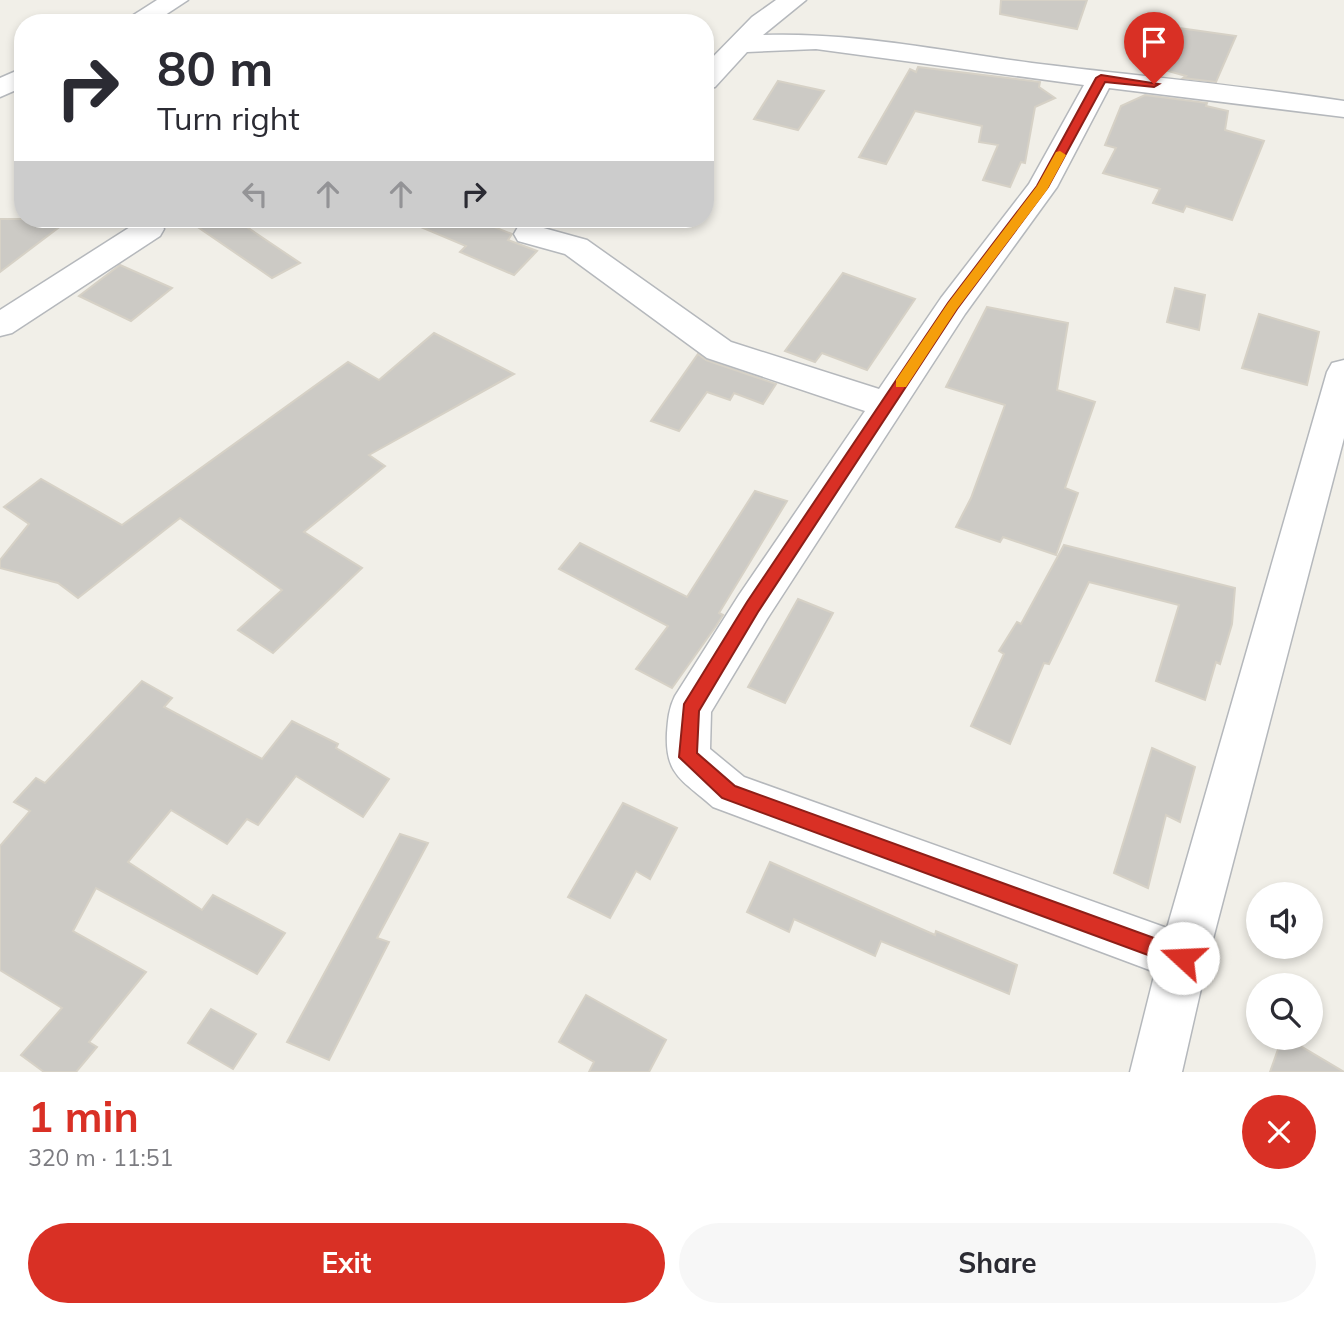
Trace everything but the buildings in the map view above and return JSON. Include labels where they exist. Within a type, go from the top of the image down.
[{"type":"street","points":[[150,14],[175,0]]},
{"type":"street","points":[[714,73],[761,22],[793,0]]},
{"type":"street","points":[[743,44],[816,41],[1344,109]]},
{"type":"street","points":[[1101,78],[1042,187],[953,306],[752,607],[690,709],[688,757],[729,792],[1183,958]]},
{"type":"street","points":[[535,228],[529,234],[576,247],[719,350],[887,405]]},
{"type":"street","points":[[0,325],[149,229]]},
{"type":"street","points":[[1156,1072],[1183,958],[1341,395]]},
{"type":"slow traffic","points":[[901,383],[953,306],[1042,187],[1060,155]]},
{"type":"route","points":[[1154,84],[1101,78],[1042,187],[953,306],[752,607],[690,709],[688,757],[729,792],[1183,958]]}]
